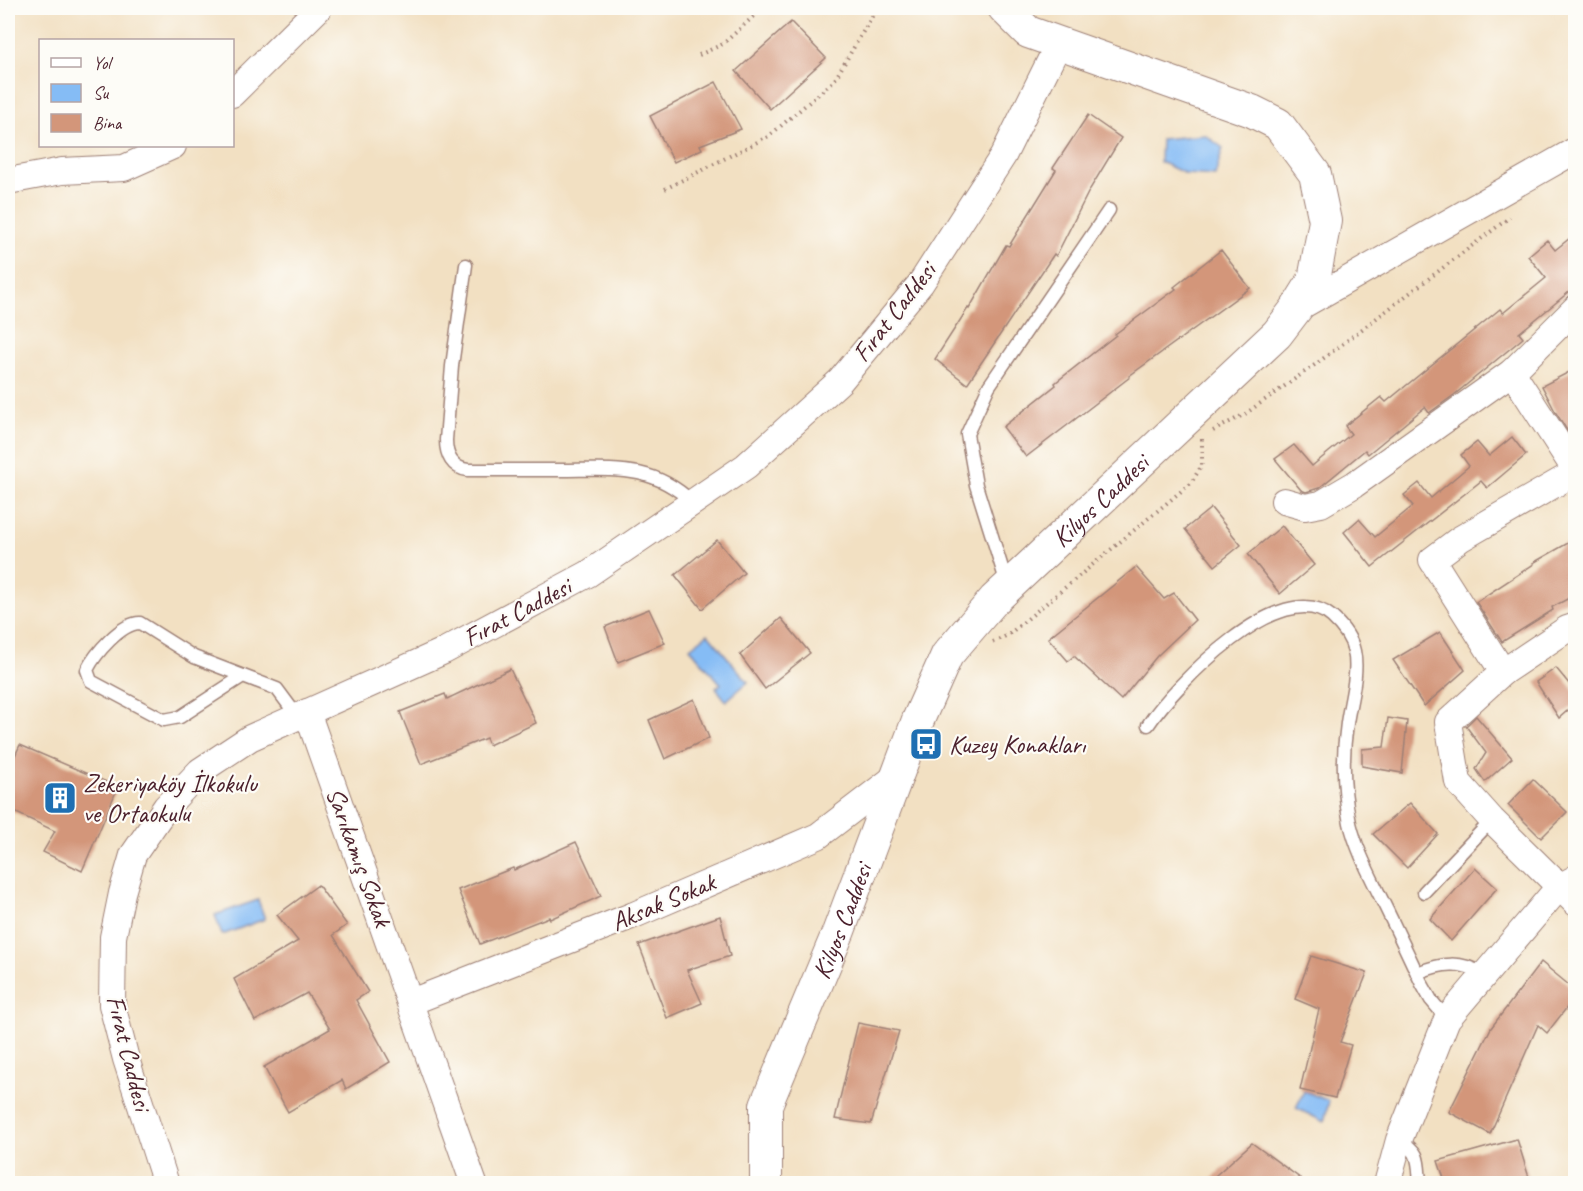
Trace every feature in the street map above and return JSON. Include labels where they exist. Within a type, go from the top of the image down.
[{"type":"street","points":[[234,92],[319,8]]},
{"type":"street","name":"Kilyos Caddesi","points":[[766,1184],[766,1105],[838,933],[918,720],[947,655],[1008,587],[1194,424],[1277,334],[1314,280],[1325,221],[1315,174],[1278,124],[1252,111],[1028,32],[1004,8]]},
{"type":"street","name":"Fırat Caddesi","points":[[166,1184],[126,1059],[112,1005],[113,937],[122,893],[133,855],[166,807],[200,771],[250,738],[444,651],[588,574],[746,466],[840,381],[921,283],[1002,156],[1059,43]]},
{"type":"street","points":[[8,181],[62,171],[124,168],[171,147]]},
{"type":"street","points":[[1296,309],[1575,150]]},
{"type":"street","points":[[1284,501],[1305,507],[1321,504],[1355,484],[1512,372],[1575,308]]},
{"type":"street","points":[[1503,672],[1432,560],[1460,539],[1575,472],[1512,372]]},
{"type":"street","points":[[1387,1184],[1399,1140],[1447,1019],[1484,975],[1570,890],[1492,820],[1458,782],[1448,722],[1503,672],[1575,626]]},
{"type":"street","name":"Sarıkamış Sokak","points":[[302,714],[411,1002],[474,1184]]},
{"type":"street","name":"Aksak Sokak","points":[[411,1002],[634,915],[818,836],[899,774]]},
{"type":"lane","points":[[1008,587],[976,484],[967,434],[989,386],[1109,210]]},
{"type":"lane","points":[[466,265],[452,366],[446,440],[446,448],[452,462],[468,470],[610,469],[633,471],[661,480],[679,490],[692,502]]},
{"type":"lane","points":[[1148,725],[1166,700],[1229,641],[1249,627],[1296,607],[1318,609],[1336,621],[1351,640],[1354,653],[1355,667],[1344,749],[1346,794],[1351,824],[1359,852],[1417,973],[1431,1000],[1447,1019]]},
{"type":"lane","points":[[243,676],[180,717],[164,720],[91,681],[87,670],[92,660],[124,627],[140,623],[194,657],[277,689],[302,714]]},
{"type":"lane","points":[[1424,892],[1492,820]]},
{"type":"lane","points":[[1417,973],[1448,963],[1468,966],[1484,975]]},
{"type":"lane","points":[[1399,1140],[1416,1152],[1420,1184]]},
{"type":"path","points":[[699,55],[723,44],[763,8]]},
{"type":"path","points":[[665,189],[769,136],[826,88],[834,81],[877,8]]},
{"type":"path","points":[[990,644],[1008,635],[1191,483],[1202,465],[1194,424],[1215,431],[1245,414],[1316,364],[1515,213]]},
{"type":"water","points":[[1205,135],[1223,148],[1215,176],[1186,174],[1160,162],[1161,139]]},
{"type":"water","points":[[708,634],[748,682],[726,701],[716,688],[721,684],[690,648]]},
{"type":"water","points":[[258,900],[265,919],[222,935],[215,915]]},
{"type":"water","points":[[1304,1091],[1329,1101],[1324,1122],[1296,1108]]},
{"type":"building","points":[[791,22],[826,58],[770,109],[736,71]]},
{"type":"building","points":[[716,82],[741,129],[700,145],[702,149],[674,162],[650,116]]},
{"type":"building","points":[[1088,115],[1121,138],[1090,189],[1056,256],[1054,254],[967,384],[935,359],[969,309],[1006,245],[1009,246],[1056,170],[1053,168]]},
{"type":"building","points":[[1575,234],[1575,287],[1519,333],[1523,338],[1454,395],[1429,413],[1425,407],[1368,454],[1365,450],[1319,488],[1306,492],[1301,490],[1275,459],[1294,445],[1312,466],[1351,434],[1345,426],[1381,397],[1386,402],[1500,309],[1503,313],[1546,278],[1528,256],[1547,240],[1555,250]]},
{"type":"building","points":[[1221,250],[1250,288],[1129,376],[1026,457],[1003,427],[1115,334],[1176,289],[1174,287]]},
{"type":"building","points":[[1575,369],[1575,443],[1542,386]]},
{"type":"building","points":[[1512,437],[1526,455],[1487,488],[1481,481],[1372,567],[1344,532],[1359,519],[1375,537],[1413,506],[1404,495],[1419,483],[1431,498],[1469,466],[1461,455],[1477,442],[1489,456]]},
{"type":"building","points":[[1211,508],[1241,545],[1215,566],[1185,529]]},
{"type":"building","points":[[1282,526],[1314,565],[1280,594],[1248,554]]},
{"type":"building","points":[[1575,539],[1575,595],[1552,607],[1553,610],[1502,642],[1476,602],[1533,563]]},
{"type":"building","points":[[717,540],[744,573],[702,609],[675,575]]},
{"type":"building","points":[[1136,567],[1164,599],[1174,593],[1195,620],[1157,656],[1121,700],[1074,656],[1068,661],[1048,638]]},
{"type":"building","points":[[649,609],[665,643],[618,662],[605,627]]},
{"type":"building","points":[[781,618],[810,653],[765,689],[740,655]]},
{"type":"building","points":[[1440,632],[1465,670],[1424,706],[1393,660]]},
{"type":"building","points":[[1556,668],[1575,691],[1575,704],[1559,718],[1536,682]]},
{"type":"building","points":[[510,669],[536,723],[489,745],[486,738],[421,764],[400,712],[445,694],[447,699]]},
{"type":"building","points":[[694,699],[709,738],[665,759],[649,720]]},
{"type":"building","points":[[1476,716],[1512,758],[1485,782],[1476,769],[1486,753],[1466,726]]},
{"type":"building","points":[[1388,718],[1407,721],[1402,773],[1362,766],[1362,749],[1384,747]]},
{"type":"building","name":"Zekeriyaköy İlkokulu ve Ortaokulu","points":[[20,745],[118,787],[82,871],[43,852],[55,831],[8,809],[8,771]]},
{"type":"building","points":[[1533,779],[1567,812],[1541,838],[1508,805]]},
{"type":"building","points":[[1410,803],[1438,834],[1407,868],[1373,834]]},
{"type":"building","points":[[576,842],[601,896],[550,919],[549,917],[480,944],[458,890],[513,868],[514,870]]},
{"type":"building","points":[[1475,868],[1497,888],[1451,941],[1430,919]]},
{"type":"building","points":[[318,885],[347,925],[333,935],[368,992],[356,1000],[390,1062],[346,1089],[342,1080],[288,1112],[264,1067],[330,1029],[307,993],[255,1021],[234,979],[298,941],[277,915]]},
{"type":"building","points":[[720,916],[730,956],[687,970],[702,1003],[667,1018],[639,945]]},
{"type":"building","points":[[1311,956],[1367,973],[1340,1042],[1351,1045],[1335,1098],[1300,1090],[1319,1009],[1295,999]]},
{"type":"building","points":[[1541,962],[1575,990],[1575,997],[1547,1033],[1538,1025],[1490,1134],[1449,1112],[1491,1028]]},
{"type":"building","points":[[858,1023],[899,1031],[871,1124],[835,1119]]},
{"type":"building","points":[[1517,1139],[1531,1184],[1446,1184],[1438,1161]]},
{"type":"building","points":[[1252,1143],[1308,1184],[1206,1184]]},
{"type":"place","name":"Kuzey Konakları","points":[[926,744]]},
{"type":"place","name":"Zekeriyaköy İlkokulu ve Ortaokulu","points":[[60,798]]}]
